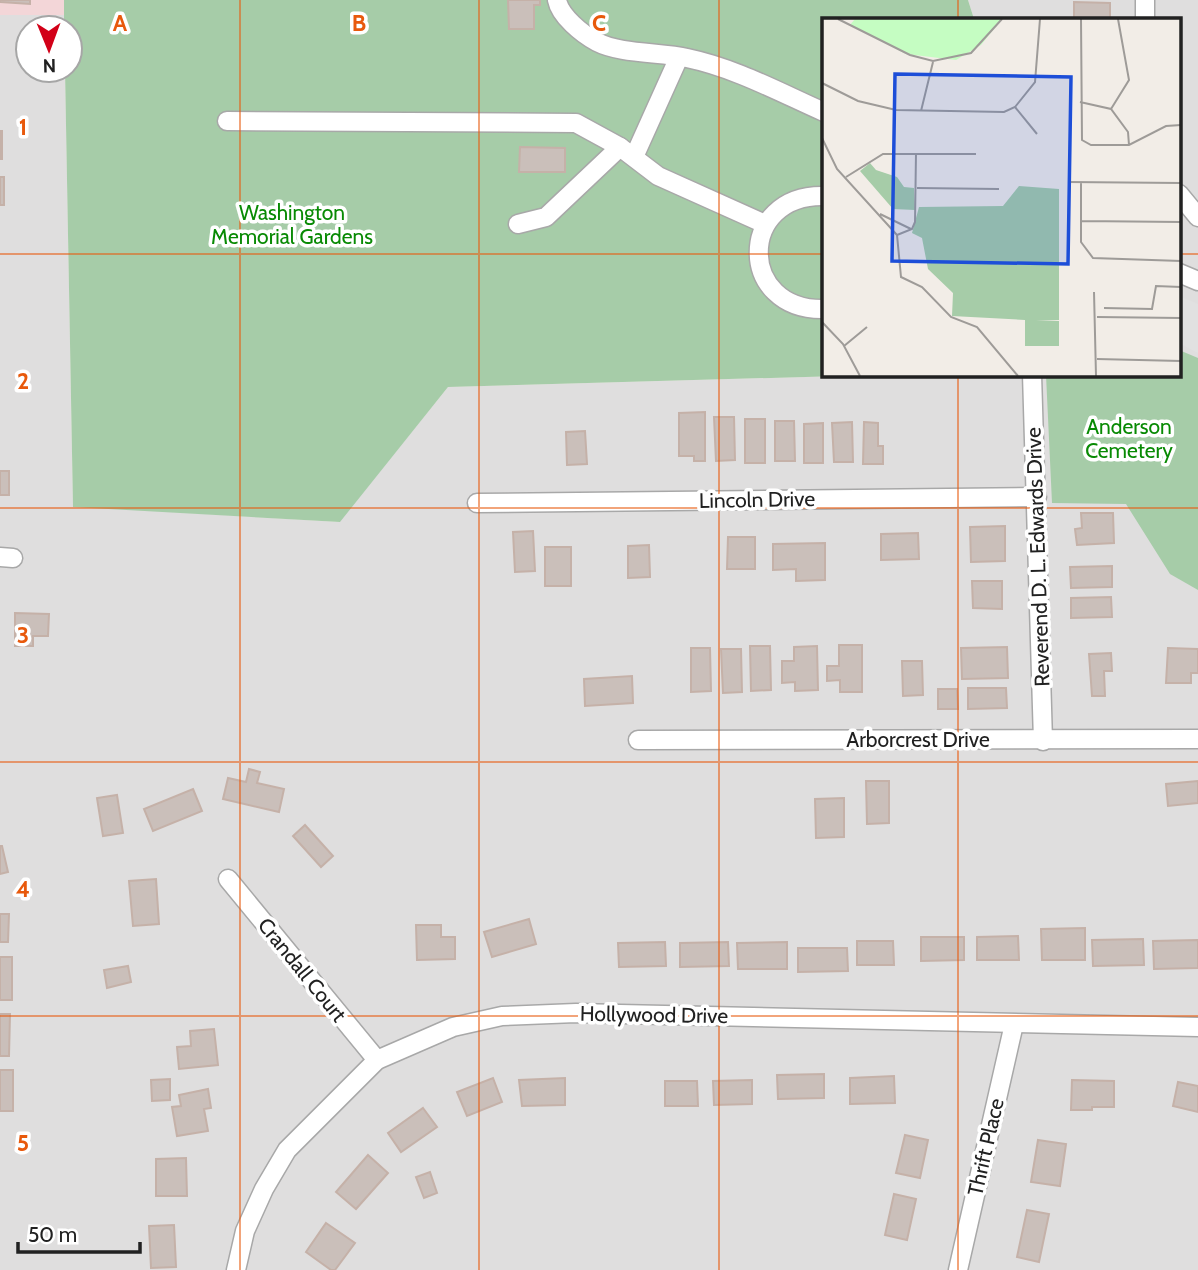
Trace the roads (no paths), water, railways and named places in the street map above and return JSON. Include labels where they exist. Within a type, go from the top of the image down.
[{"type":"street","points":[[557,0],[558,8],[598,43],[679,57],[727,69],[822,111]]},
{"type":"street","points":[[1145,0],[1145,18]]},
{"type":"street","points":[[518,224],[546,217],[627,152],[679,57]]},
{"type":"street","points":[[227,121],[576,123],[627,152],[658,176],[765,224]]},
{"type":"street","points":[[1180,195],[1198,217]]},
{"type":"street","points":[[822,196],[808,196],[791,201],[776,210],[765,224],[759,241],[758,259],[763,276],[773,292],[787,303],[804,309],[822,309]]},
{"type":"street","points":[[1180,273],[1198,281]]},
{"type":"street","name":"Reverend D. L. Edwards Drive","points":[[1032,376],[1043,740]]},
{"type":"street","name":"Lincoln Drive","points":[[477,503],[1037,497]]},
{"type":"street","name":"Arborcrest Drive","points":[[638,740],[1198,739]]},
{"type":"street","name":"Crandall Court","points":[[228,879],[377,1060]]},
{"type":"street","name":"Hollywood Drive","points":[[236,1270],[245,1231],[264,1189],[287,1150],[377,1060],[453,1027],[502,1016],[576,1013],[1198,1027]]},
{"type":"street","name":"Thrift Place","points":[[958,1270],[1014,1024]]},
{"type":"park label","name":"Washington Memorial Gardens","points":[[292,225]]},
{"type":"park label","name":"Anderson Cemetery","points":[[1129,439]]}]
